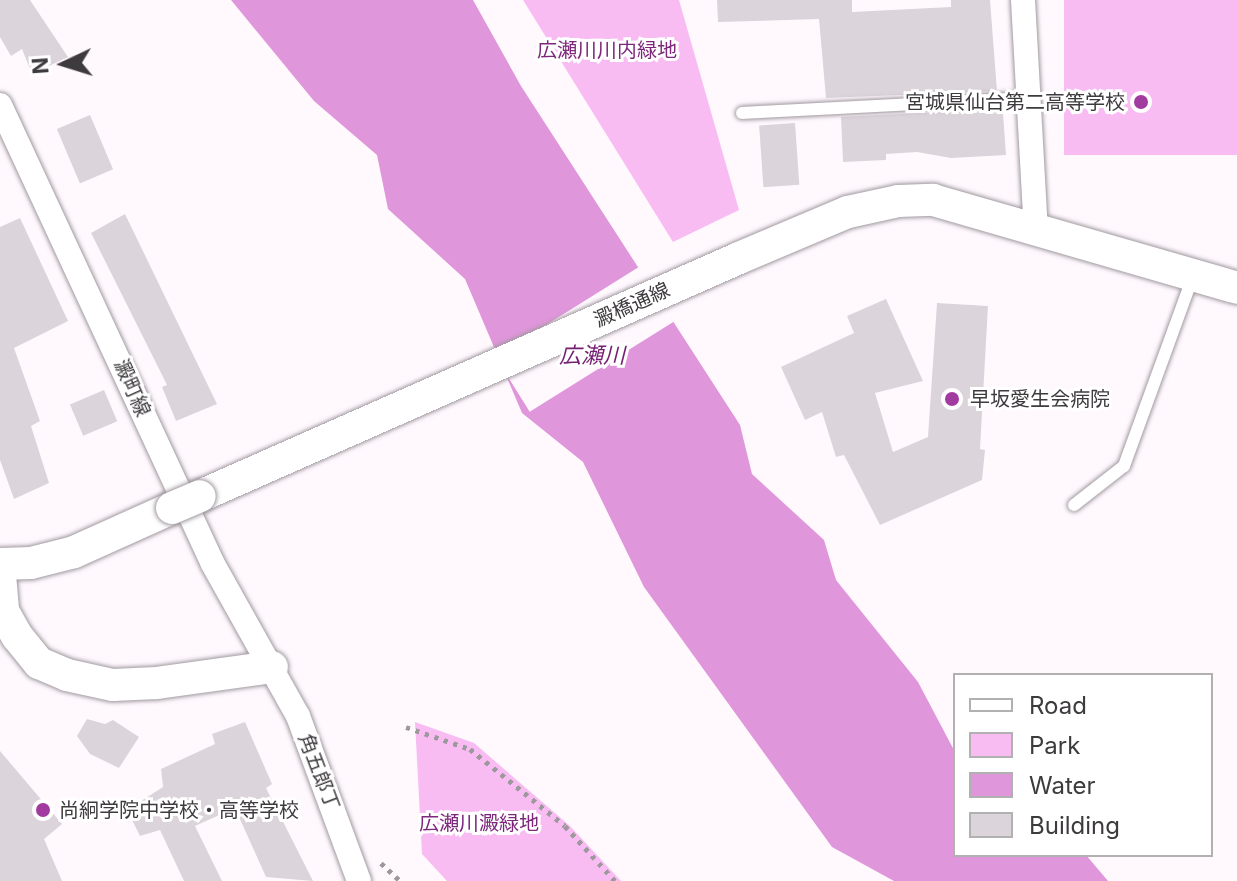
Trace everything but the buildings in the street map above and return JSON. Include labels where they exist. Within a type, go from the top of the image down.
[{"type":"street","points":[[1023,0],[1036,229]]},
{"type":"street","name":"澱町線","points":[[0,105],[213,564],[272,667]]},
{"type":"street","name":"澱橋通線","points":[[0,564],[31,563],[74,552],[848,212],[916,199],[933,200],[1237,288]]},
{"type":"street","points":[[0,575],[3,611],[17,636],[39,663],[67,675],[113,685],[157,683],[272,667]]},
{"type":"street","name":"角五郎丁","points":[[272,667],[298,716],[359,881]]},
{"type":"lane","points":[[742,113],[1029,98]]},
{"type":"lane","points":[[1074,505],[1124,466],[1193,276]]},
{"type":"path","points":[[406,727],[470,749],[565,826],[615,881]]},
{"type":"path","points":[[374,857],[400,881]]},
{"type":"green space","name":"広瀬川川内緑地","points":[[523,0],[679,0],[739,210],[673,242]]},
{"type":"green space","name":"宮城県仙台第二高等学校","points":[[1064,0],[1237,0],[1237,155],[1064,155]]},
{"type":"green space","name":"広瀬川澱緑地","points":[[415,722],[474,743],[570,826],[621,881],[447,881],[422,854]]},
{"type":"water","name":"広瀬川","points":[[231,0],[473,0],[521,86],[740,425],[752,474],[824,540],[836,580],[918,682],[953,748],[953,857],[1088,857],[1108,881],[894,881],[832,847],[644,587],[583,462],[522,413],[465,279],[388,209],[377,155],[314,101]]},
{"type":"pier","points":[[642,265],[676,320],[530,412],[495,357]]},
{"type":"place","name":"宮城県仙台第二高等学校","points":[[1141,102]]},
{"type":"place","name":"早坂愛生会病院","points":[[952,399]]},
{"type":"place","name":"尚絅学院中学校・高等学校","points":[[43,810]]}]
